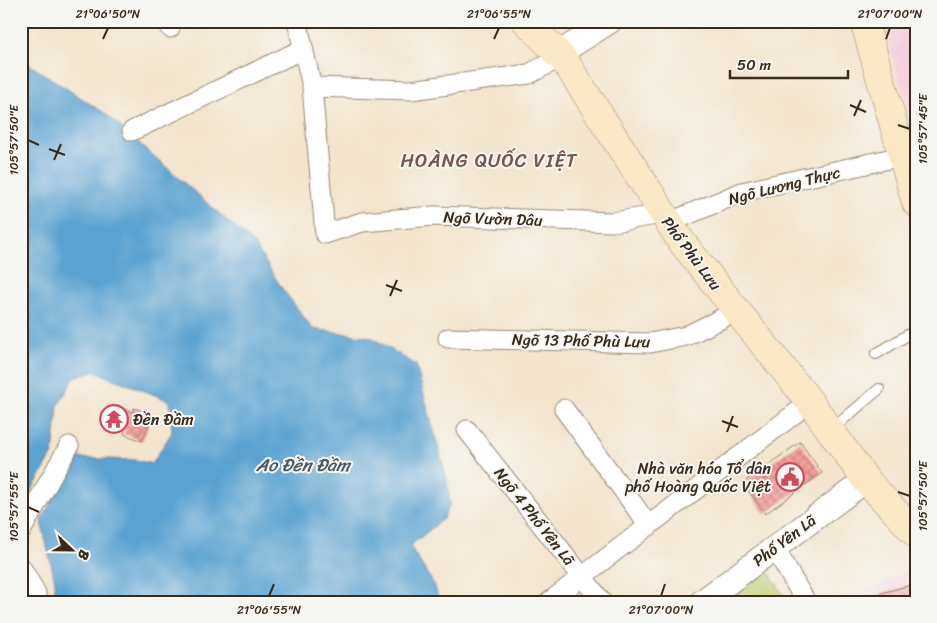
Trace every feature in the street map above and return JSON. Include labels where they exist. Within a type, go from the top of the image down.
[{"type":"main road","name":"Phố Phù Lưu","points":[[526,21],[560,56],[666,218],[810,402],[866,480],[916,534]]},
{"type":"main road","points":[[864,21],[905,145],[916,203]]},
{"type":"street","points":[[297,21],[312,87],[412,90],[529,74],[560,56],[610,21]]},
{"type":"street","points":[[132,130],[304,49]]},
{"type":"street","name":"Ngõ Vườn Dâu","points":[[312,87],[325,234],[362,222],[434,216],[613,222],[666,218]]},
{"type":"street","name":"Ngõ Lương Thực","points":[[666,218],[742,192],[905,145]]},
{"type":"street","name":"Ngõ 13 Phố Phù Lưu","points":[[448,338],[650,343],[686,336],[738,311]]},
{"type":"street","points":[[549,602],[810,402]]},
{"type":"street","points":[[564,409],[648,526]]},
{"type":"street","name":"Ngõ 4 Phố Yên Lã","points":[[467,430],[602,602]]},
{"type":"street","points":[[21,531],[69,446]]},
{"type":"street","name":"Phố Yên Lã","points":[[702,602],[866,480]]},
{"type":"street","points":[[774,547],[806,602]]},
{"type":"street","points":[[21,567],[36,593],[37,602]]},
{"type":"lane","points":[[876,354],[916,330]]},
{"type":"lane","points":[[831,430],[879,389]]},
{"type":"shaded area","points":[[883,21],[916,21],[916,142]]},
{"type":"shaded area","points":[[916,568],[916,602],[840,602],[849,596]]},
{"type":"green space","points":[[768,571],[788,602],[726,602]]},
{"type":"water","name":"Ao Đền Đầm","points":[[21,59],[106,114],[254,244],[281,287],[313,329],[371,337],[416,365],[447,479],[450,504],[443,519],[410,546],[435,586],[439,602],[54,602],[55,581],[41,521],[75,458],[136,460],[152,464],[172,432],[170,401],[94,371],[75,377],[58,406],[53,454],[26,500],[21,503]]},
{"type":"building","points":[[117,406],[133,412],[134,408],[153,415],[142,441],[124,434],[125,430],[110,424]]},
{"type":"building","points":[[800,442],[822,473],[765,514],[743,483]]},
{"type":"building","points":[[914,584],[916,602],[865,602],[864,598]]},
{"type":"place","name":"Đền Đầm","points":[[114,419]]},
{"type":"place","name":"Nhà văn hóa Tổ dân phố Hoàng Quốc Việt","points":[[790,477]]},
{"type":"district","name":"HOÀNG QUỐC VIỆT","points":[[489,160]]}]
